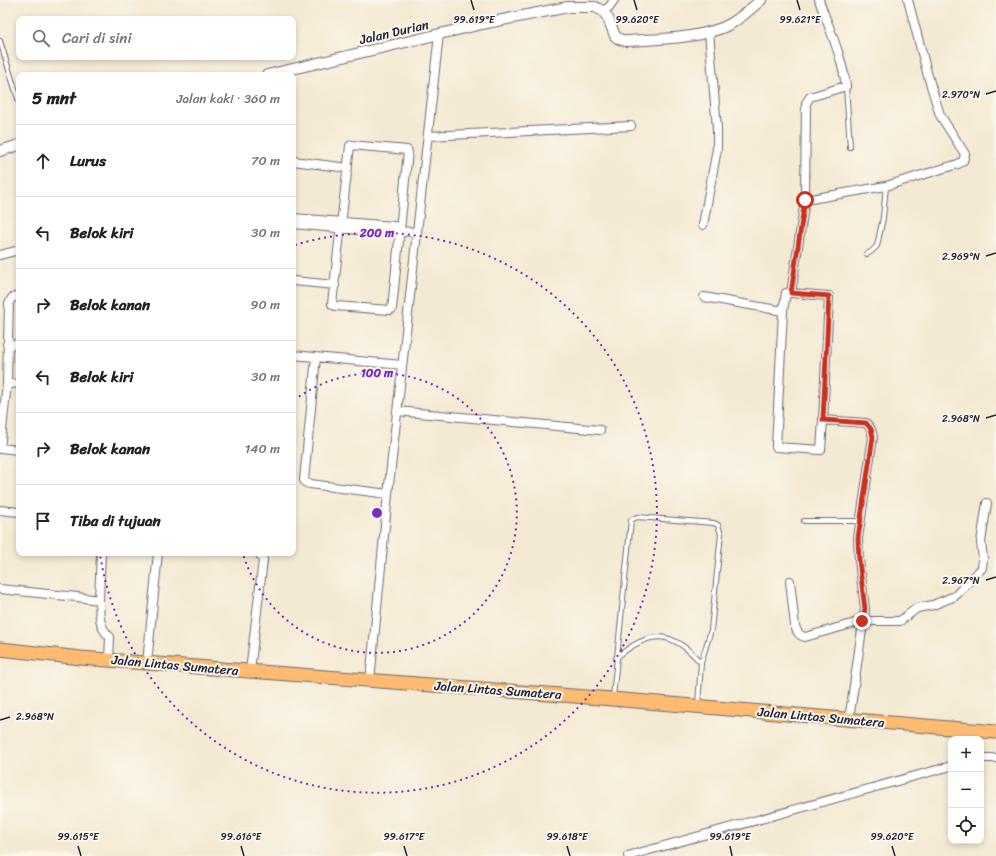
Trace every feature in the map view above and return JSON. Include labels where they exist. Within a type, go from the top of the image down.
[{"type":"highway","name":"Jalan Lintas Sumatera","points":[[0,649],[81,658],[612,699],[996,732]]},
{"type":"street","points":[[614,0],[609,7],[603,11],[608,18],[615,36],[626,41],[681,37],[709,32],[733,23],[761,0]]},
{"type":"street","points":[[791,293],[805,200],[807,100],[810,97],[846,86],[838,52],[819,0]]},
{"type":"street","points":[[805,200],[886,186],[958,164],[963,161],[965,154],[940,115],[908,0]]},
{"type":"street","name":"Jalan Durian","points":[[280,72],[554,8],[595,7],[603,11]]},
{"type":"street","points":[[703,225],[717,149],[717,129],[709,32]]},
{"type":"street","points":[[370,681],[388,494],[439,34]]},
{"type":"street","points":[[428,136],[631,126]]},
{"type":"street","points":[[0,151],[16,146]]},
{"type":"street","points":[[350,146],[408,150],[391,310],[335,306],[332,302],[341,225],[350,146]]},
{"type":"street","points":[[296,161],[348,168]]},
{"type":"street","points":[[296,218],[392,233],[399,230],[417,232]]},
{"type":"street","points":[[296,224],[341,225]]},
{"type":"street","points":[[0,255],[16,251]]},
{"type":"street","points":[[296,281],[335,285]]},
{"type":"street","points":[[786,293],[829,296],[821,450],[776,447],[783,310],[786,293]]},
{"type":"street","points":[[16,296],[12,298],[9,303],[7,383],[0,448],[16,450]]},
{"type":"street","points":[[704,297],[783,310]]},
{"type":"street","points":[[7,344],[16,345]]},
{"type":"street","points":[[296,355],[402,365]]},
{"type":"street","points":[[316,357],[304,480],[306,483],[310,484],[388,494]]},
{"type":"street","points":[[7,383],[16,384]]},
{"type":"street","points":[[397,410],[600,430]]},
{"type":"street","points":[[823,420],[866,423],[871,429],[873,437],[858,550],[865,609],[862,621],[849,720]]},
{"type":"street","points":[[790,581],[795,626],[800,635],[805,637],[862,621],[900,621],[913,610],[941,602],[955,596],[982,568],[983,559],[981,542],[987,503]]},
{"type":"street","points":[[0,510],[16,512]]},
{"type":"street","points":[[101,556],[99,600],[101,624],[104,632],[110,637],[109,660]]},
{"type":"street","points":[[147,663],[158,556]]},
{"type":"street","points":[[250,671],[262,560],[260,556]]},
{"type":"street","points":[[0,589],[99,600]]},
{"type":"street","points":[[984,758],[996,758]]},
{"type":"street","points":[[628,856],[948,767]]},
{"type":"lane","points":[[0,41],[16,92]]},
{"type":"lane","points":[[846,86],[850,147]]},
{"type":"lane","points":[[867,254],[877,246],[883,218],[886,186]]},
{"type":"lane","points":[[612,699],[629,524],[633,518],[637,517],[714,523],[720,529],[721,534],[711,630],[701,663],[698,707]]},
{"type":"lane","points":[[804,521],[861,521]]},
{"type":"lane","points":[[616,659],[628,648],[639,642],[650,638],[662,637],[675,641],[687,648],[701,663]]},
{"type":"route","points":[[805,200],[791,293],[829,296],[823,420],[866,423],[871,429],[873,437],[858,538],[865,609],[862,621]]}]
